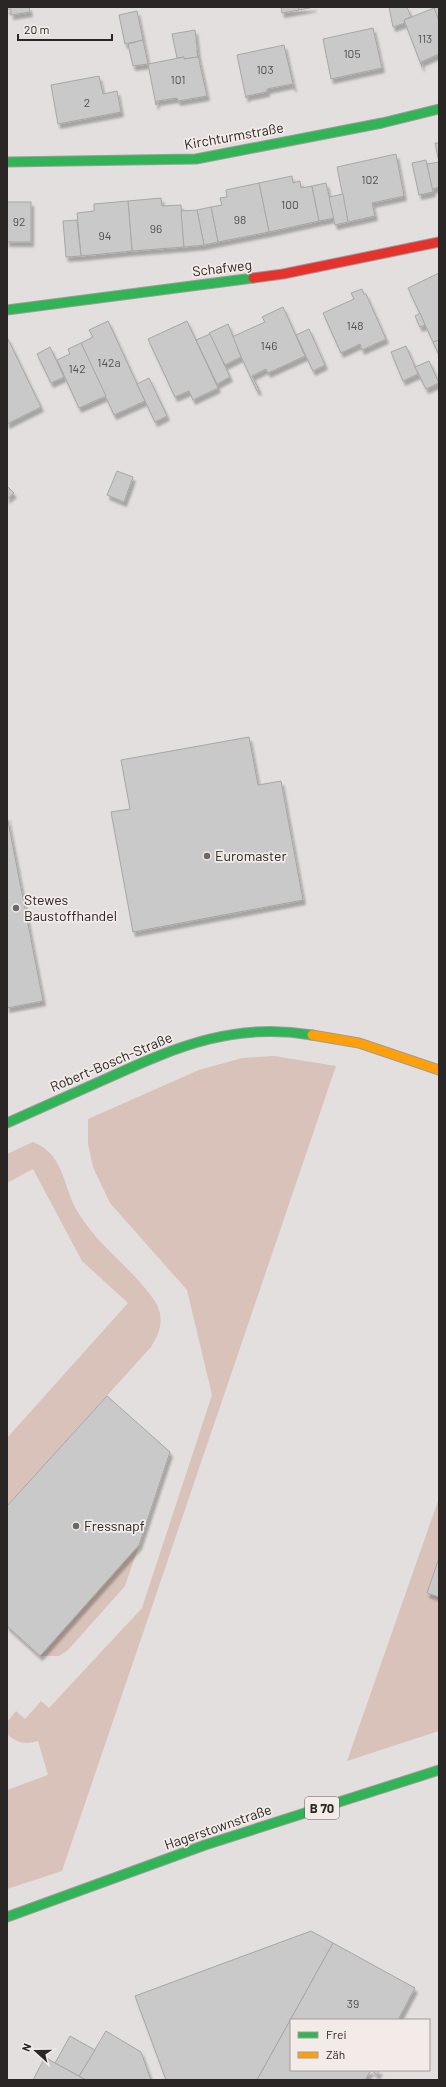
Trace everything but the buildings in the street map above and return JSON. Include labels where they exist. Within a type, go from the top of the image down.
[{"type":"street","name":"Kirchturmstraße","points":[[7,162],[196,159],[382,123],[439,110]]},
{"type":"street","name":"Schafweg","points":[[7,310],[283,274],[439,242]]},
{"type":"street","name":"Robert-Bosch-Straße","points":[[7,1123],[170,1050],[214,1037],[257,1031],[301,1033],[359,1043],[439,1070]]},
{"type":"street","name":"Hagerstownstraße","points":[[7,1917],[205,1845],[439,1770]]},
{"type":"shaded area","points":[[274,1056],[336,1066],[62,1871],[7,1889],[7,1790],[48,1775],[38,1741],[25,1743],[14,1739],[7,1734],[7,1722],[16,1711],[25,1719],[41,1701],[49,1708],[142,1608],[212,1395],[187,1290],[110,1203],[93,1167],[88,1144],[88,1119],[199,1070],[242,1058]]},
{"type":"shaded area","points":[[33,1142],[44,1148],[52,1155],[58,1164],[73,1204],[93,1234],[136,1278],[154,1299],[160,1312],[161,1323],[151,1347],[7,1506],[7,1438],[128,1303],[82,1261],[33,1169],[7,1183],[7,1154]]},
{"type":"shaded area","points":[[439,1498],[439,1558],[428,1593],[439,1597],[439,1731],[347,1761]]},
{"type":"shaded area","points":[[139,1545],[125,1586],[68,1650],[59,1656],[40,1656]]},
{"type":"traffic: fast","points":[[7,162],[196,159],[382,123],[439,109]]},
{"type":"traffic: fast","points":[[7,310],[253,278]]},
{"type":"traffic: fast","points":[[7,1123],[135,1066],[183,1047],[232,1034],[284,1032],[312,1035]]},
{"type":"traffic: fast","points":[[7,1917],[205,1845],[439,1770]]},
{"type":"traffic: slow","points":[[312,1035],[359,1043],[439,1070]]},
{"type":"traffic: jam","points":[[253,278],[283,274],[439,242]]},
{"type":"place","name":"Euromaster","points":[[207,856]]},
{"type":"place","name":"Stewes Baustoffhandel","points":[[16,908]]},
{"type":"place","name":"Fressnapf","points":[[76,1526]]}]
